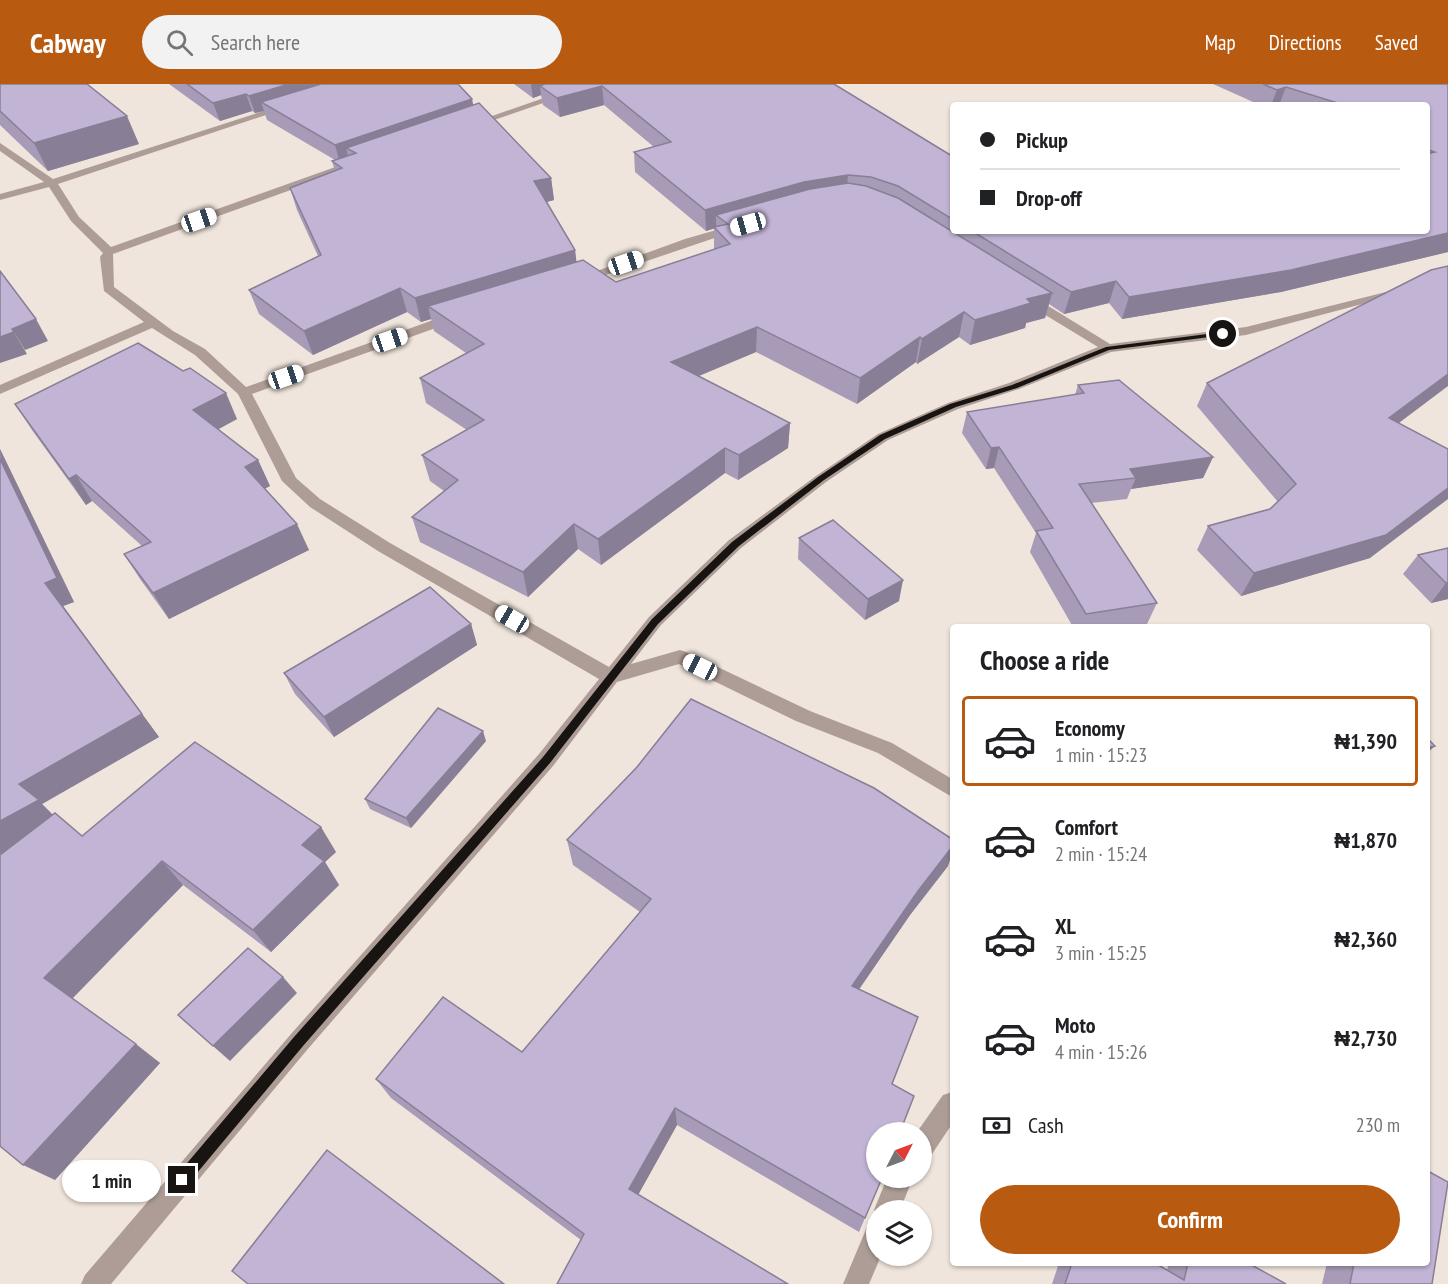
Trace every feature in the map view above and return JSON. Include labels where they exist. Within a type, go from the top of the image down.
[{"type":"street","points":[[459,128],[593,84]]},
{"type":"street","points":[[0,198],[304,102]]},
{"type":"street","points":[[0,146],[52,183],[75,219],[109,252]]},
{"type":"street","points":[[363,161],[109,252],[106,257],[108,288],[168,334],[201,352],[244,392],[290,481],[315,503],[384,547],[611,677],[680,657],[803,716],[885,748],[950,788]]},
{"type":"street","points":[[564,285],[689,241],[753,222]]},
{"type":"street","points":[[94,1284],[299,1042],[546,760],[655,621],[735,544],[821,478],[883,437],[953,406],[1014,386],[1108,348],[1246,331],[1413,290]]},
{"type":"street","points":[[1019,294],[1108,348]]},
{"type":"street","points":[[244,392],[468,312]]},
{"type":"street","points":[[0,390],[155,322]]},
{"type":"street","points":[[932,1132],[950,1107]]},
{"type":"street","points":[[856,1284],[866,1260]]},
{"type":"building","points":[[0,84],[87,84],[127,116],[34,143],[0,111]]},
{"type":"building","points":[[187,84],[289,84],[249,96],[246,94],[213,103]]},
{"type":"building","points":[[321,84],[458,84],[472,99],[335,145],[261,102]]},
{"type":"building","points":[[545,84],[834,84],[950,155],[950,218],[898,186],[871,177],[848,175],[804,182],[705,210],[634,152],[671,142],[602,86],[557,98],[540,86]]},
{"type":"building","points":[[1263,84],[1448,84],[1448,233],[1291,270],[1129,297],[1116,281],[1071,292],[977,234],[1430,234],[1430,153],[1435,152],[1430,150],[1430,102],[1334,102],[1286,87],[1277,90]]},
{"type":"building","points":[[479,103],[551,178],[534,181],[575,250],[415,298],[400,288],[304,331],[249,290],[321,255],[290,188],[342,168],[332,161],[356,153],[346,148]]},
{"type":"building","points":[[848,183],[866,186],[898,198],[950,230],[950,234],[956,234],[1052,293],[1027,299],[1031,303],[975,320],[964,312],[922,339],[920,337],[860,378],[757,327],[671,362],[790,423],[739,455],[725,448],[598,539],[574,524],[523,572],[412,517],[458,480],[422,455],[484,420],[420,378],[484,344],[428,306],[583,260],[616,282],[730,244],[714,227],[728,224],[716,215],[810,189]]},
{"type":"building","points":[[1448,266],[1448,374],[1389,418],[1448,449],[1448,488],[1386,535],[1254,573],[1208,526],[1270,509],[1296,484],[1207,383],[1431,270]]},
{"type":"building","points":[[0,271],[36,319],[0,337]]},
{"type":"building","points":[[138,343],[183,371],[190,368],[226,393],[193,410],[258,460],[245,467],[297,524],[153,593],[124,554],[151,542],[76,475],[69,479],[15,404]]},
{"type":"building","points":[[1119,380],[1213,457],[1130,469],[1136,478],[1079,484],[1157,603],[1086,614],[1036,531],[1053,528],[999,447],[991,448],[967,412],[1084,393],[1078,385]]},
{"type":"building","points":[[0,459],[57,578],[45,583],[142,714],[19,784],[39,800],[0,821]]},
{"type":"building","points":[[833,520],[903,580],[868,599],[799,538]]},
{"type":"building","points":[[1448,548],[1448,583],[1446,583],[1418,555]]},
{"type":"building","points":[[430,587],[471,624],[324,717],[284,673]]},
{"type":"building","points":[[691,699],[874,788],[950,838],[950,850],[918,891],[852,986],[918,1017],[892,1084],[914,1096],[904,1122],[866,1122],[866,1188],[878,1188],[873,1200],[866,1200],[865,1218],[675,1108],[629,1189],[788,1284],[557,1284],[584,1234],[376,1079],[443,997],[522,1052],[651,899],[567,840],[637,767]]},
{"type":"building","points":[[438,708],[483,731],[406,818],[365,799]]},
{"type":"building","points":[[195,742],[321,827],[302,845],[324,861],[253,930],[162,861],[44,978],[136,1044],[23,1165],[0,1146],[0,855],[55,813],[82,836]]},
{"type":"building","points":[[248,948],[283,977],[213,1046],[178,1015]]},
{"type":"building","points":[[327,1150],[504,1284],[248,1284],[232,1271]]},
{"type":"building","points":[[1430,1172],[1448,1182],[1432,1284],[1350,1284],[1353,1266],[1430,1266]]},
{"type":"building","points":[[1071,1266],[1160,1266],[1184,1280],[1187,1266],[1253,1266],[1286,1284],[1065,1284]]},
{"type":"route","points":[[182,1180],[299,1042],[546,760],[655,621],[735,544],[821,478],[883,437],[953,406],[1014,386],[1108,348],[1223,334]]}]
